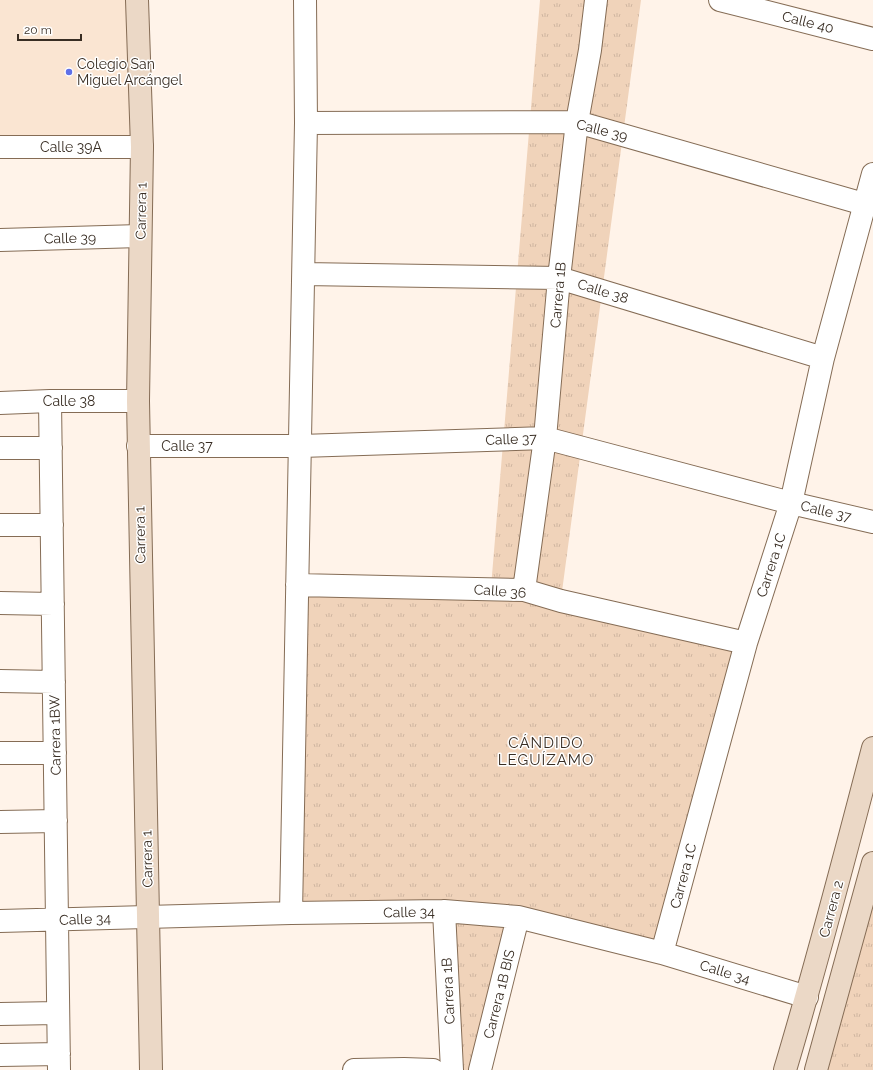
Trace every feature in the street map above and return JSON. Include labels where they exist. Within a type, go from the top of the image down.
[{"type":"main road","name":"Carrera 1","points":[[137,0],[142,147],[138,446],[151,1070]]},
{"type":"main road","name":"Carrera 2","points":[[785,1070],[807,997],[873,748]]},
{"type":"main road","name":"Carrera 2","points":[[816,1070],[873,862]]},
{"type":"street","points":[[291,913],[304,274],[306,123],[305,0]]},
{"type":"street","name":"Carrera 1B","points":[[524,590],[545,438],[559,278],[577,122],[590,50],[596,0]]},
{"type":"street","name":"Calle 40","points":[[720,0],[873,39]]},
{"type":"street","name":"Calle 39","points":[[306,123],[577,122],[864,204]]},
{"type":"street","name":"Calle 39A","points":[[0,147],[142,147]]},
{"type":"street","name":"Carrera 1C","points":[[662,953],[746,643],[791,503],[823,358],[873,174]]},
{"type":"street","name":"Calle 39","points":[[0,240],[140,236]]},
{"type":"street","name":"Calle 38","points":[[304,274],[559,278],[823,358]]},
{"type":"street","name":"Calle 38","points":[[0,403],[50,401],[138,401]]},
{"type":"street","name":"Carrera 1BW","points":[[50,401],[57,1014],[59,1062]]},
{"type":"street","name":"Calle 37","points":[[138,446],[301,446],[545,438],[791,503],[873,522]]},
{"type":"street","points":[[0,448],[51,448]]},
{"type":"street","points":[[0,525],[52,525]]},
{"type":"street","name":"Calle 36","points":[[297,585],[524,590],[561,601],[746,643]]},
{"type":"street","points":[[0,603],[53,604]]},
{"type":"street","points":[[0,681],[54,682]]},
{"type":"street","points":[[0,753],[55,753]]},
{"type":"street","points":[[0,822],[56,822]]},
{"type":"street","name":"Carrera 1B","points":[[444,911],[452,1070]]},
{"type":"street","name":"Calle 34","points":[[0,921],[291,913],[444,911],[518,917],[662,953],[807,997]]},
{"type":"street","name":"Carrera 1B BIS","points":[[480,1070],[518,917]]},
{"type":"street","points":[[0,1014],[57,1014]]},
{"type":"street","points":[[0,1054],[59,1062]]},
{"type":"street","points":[[354,1070],[433,1070]]},
{"type":"shaded area","name":"Colegio San Miguel Arcángel","points":[[0,0],[138,0],[138,145],[0,144]]},
{"type":"green space","points":[[540,0],[641,0],[561,599],[746,643],[662,953],[516,918],[478,1070],[455,1070],[445,913],[296,912],[299,587],[491,587]]},
{"type":"green space","points":[[873,863],[873,1070],[816,1070]]},
{"type":"place","name":"Colegio San Miguel Arcángel","points":[[69,72]]},
{"type":"district","name":"CÁNDIDO LEGUÍZAMO","points":[[546,752]]}]
